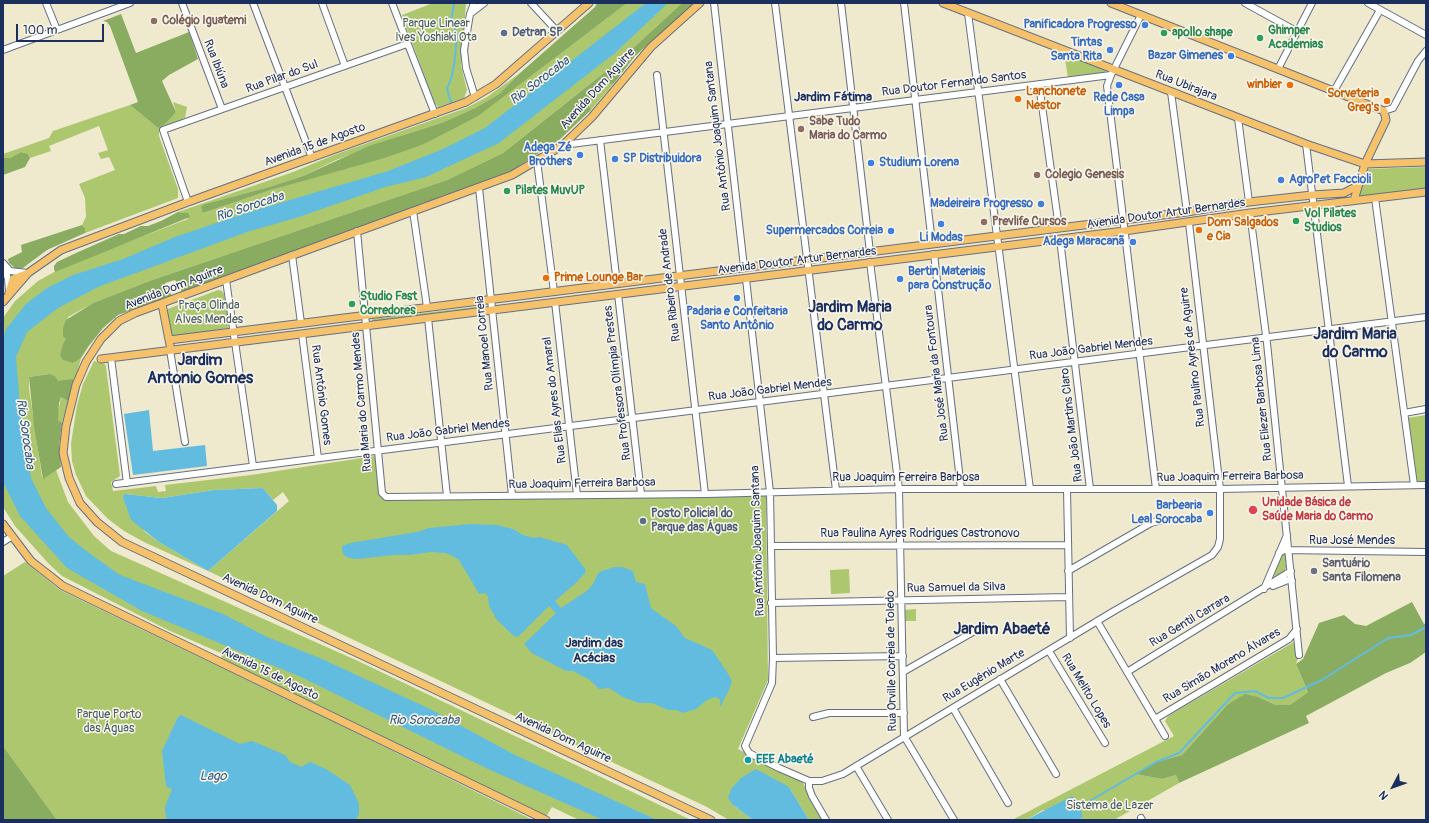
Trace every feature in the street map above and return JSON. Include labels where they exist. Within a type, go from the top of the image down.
[{"type":"main road","name":"Avenida 15 de Agosto","points":[[3,302],[10,286],[61,250],[188,202],[435,114],[475,97],[496,84],[589,3]]},
{"type":"main road","name":"Avenida Dom Aguirre","points":[[700,3],[651,47],[604,103],[563,145],[512,175],[479,188],[413,210],[136,313],[119,321],[101,339],[86,362],[76,385],[66,426],[63,453],[65,468],[80,503],[97,522],[122,542],[140,552],[711,820]]},
{"type":"main road","name":"Rua Ubirajara","points":[[943,3],[1112,72],[1171,92],[1306,144],[1365,164],[1426,162]]},
{"type":"main road","points":[[1111,3],[1384,111],[1386,120],[1365,164],[1357,186],[1354,200]]},
{"type":"main road","name":"Avenida Doutor Artur Bernardes","points":[[169,340],[1187,212],[1312,194],[1344,193],[1357,186]]},
{"type":"main road","name":"Avenida Doutor Artur Bernardes","points":[[101,359],[746,279],[870,262],[1189,223],[1250,213],[1426,192]]},
{"type":"main road","points":[[162,304],[170,350]]},
{"type":"main road","name":"Avenida 15 de Agosto","points":[[3,524],[11,537],[35,566],[63,586],[546,820]]},
{"type":"street","points":[[46,3],[57,30]]},
{"type":"street","points":[[3,50],[115,6],[130,3]]},
{"type":"street","name":"Rua Ibiúna","points":[[182,3],[222,109]]},
{"type":"street","points":[[253,3],[312,158]]},
{"type":"street","points":[[322,3],[345,66]]},
{"type":"street","points":[[392,3],[435,114]]},
{"type":"street","points":[[474,3],[470,14],[464,50],[466,68],[475,97]]},
{"type":"street","points":[[470,14],[484,3]]},
{"type":"street","points":[[530,3],[557,31]]},
{"type":"street","name":"Rua Antônio Joaquim Santana","points":[[714,3],[744,267]]},
{"type":"street","points":[[775,3],[836,490]]},
{"type":"street","points":[[841,3],[870,252]]},
{"type":"street","points":[[904,3],[932,243]]},
{"type":"street","points":[[1245,3],[1296,31]]},
{"type":"street","points":[[1278,69],[1296,31],[1312,3]]},
{"type":"street","points":[[1368,3],[1426,35]]},
{"type":"street","points":[[1334,91],[1380,10]]},
{"type":"street","points":[[968,13],[1030,489]]},
{"type":"street","points":[[1141,15],[1112,72],[1107,86],[1156,489]]},
{"type":"street","name":"Rua Pilar do Sul","points":[[188,202],[163,130],[407,44]]},
{"type":"street","points":[[1384,111],[1392,108],[1418,61],[1426,51]]},
{"type":"street","name":"Rua Doutor Fernando Santos","points":[[563,145],[1039,84],[1112,72]]},
{"type":"street","name":"Rua Ribeiro de Andrade","points":[[657,74],[705,494]]},
{"type":"street","points":[[1039,84],[1059,228]]},
{"type":"street","points":[[1171,92],[1187,212]]},
{"type":"street","points":[[1238,118],[1249,202]]},
{"type":"street","points":[[578,130],[580,138],[586,142]]},
{"type":"street","points":[[600,140],[617,284]]},
{"type":"street","points":[[1306,144],[1348,486]]},
{"type":"street","points":[[537,161],[554,292]]},
{"type":"street","name":"Rua Manoel Correia","points":[[479,188],[512,495]]},
{"type":"street","points":[[1375,198],[1414,485]]},
{"type":"street","points":[[413,210],[427,307]]},
{"type":"street","name":"Rua Eliezer Barbosa Lima","points":[[1250,213],[1266,337],[1288,533],[1299,655]]},
{"type":"street","name":"Rua Paulino Ayres de Aguirre","points":[[1189,223],[1220,489]]},
{"type":"street","name":"Rua Maria do Carmo Mendes","points":[[357,231],[377,451],[382,493],[386,497]]},
{"type":"street","name":"Rua João Martins Claro","points":[[1060,239],[1090,489]]},
{"type":"street","name":"Rua José Maria da Fontoura","points":[[934,254],[961,489]]},
{"type":"street","points":[[292,256],[301,323]]},
{"type":"street","name":"Rua Orville Correia de Toledo","points":[[870,262],[899,489],[904,736],[954,820]]},
{"type":"street","points":[[3,264],[19,279]]},
{"type":"street","points":[[3,264],[10,286]]},
{"type":"street","points":[[10,271],[28,273]]},
{"type":"street","name":"Rua Antônio Joaquim Santana","points":[[746,279],[770,492],[773,658],[772,683],[745,744],[746,749],[755,756],[809,781]]},
{"type":"street","points":[[226,280],[253,466]]},
{"type":"street","name":"Rua Professora Olímpia Prestes","points":[[618,294],[641,494]]},
{"type":"street","name":"Rua Elias Ayres do Amaral","points":[[555,302],[577,495]]},
{"type":"street","name":"Rua João Gabriel Mendes","points":[[116,484],[1426,317]]},
{"type":"street","points":[[428,318],[447,496]]},
{"type":"street","name":"Rua Antônio Gomes","points":[[302,334],[318,458]]},
{"type":"street","points":[[170,350],[185,442]]},
{"type":"street","points":[[112,358],[127,482]]},
{"type":"street","points":[[1404,413],[1426,409]]},
{"type":"street","name":"Rua Joaquim Ferreira Barbosa","points":[[386,497],[705,494],[899,489],[1220,489],[1426,485]]},
{"type":"street","points":[[1067,489],[1070,638]]},
{"type":"street","name":"Rua Eugênio Marte","points":[[809,781],[831,779],[856,766],[1097,621],[1212,555],[1218,547],[1220,539],[1220,489]]},
{"type":"street","points":[[1068,571],[1151,523],[1162,520]]},
{"type":"street","points":[[1264,589],[1288,533]]},
{"type":"street","points":[[3,542],[11,537]]},
{"type":"street","name":"Rua Paulina Ayres Rodrigues Castronovo","points":[[771,546],[1068,545]]},
{"type":"street","name":"Rua José Mendes","points":[[1279,553],[1284,550],[1426,552]]},
{"type":"street","name":"Rua Gentil Carrara","points":[[1127,672],[1291,571]]},
{"type":"street","name":"Rua Gentil Carrara","points":[[1264,589],[1288,580],[1292,581]]},
{"type":"street","name":"Rua Samuel da Silva","points":[[771,603],[1069,597]]},
{"type":"street","points":[[1097,621],[1165,736]]},
{"type":"street","name":"Rua Simão Moreno Álvares","points":[[1155,719],[1289,639],[1297,629]]},
{"type":"street","points":[[903,672],[974,632]]},
{"type":"street","name":"Rua Melito Lopes","points":[[1049,651],[1105,743]]},
{"type":"street","points":[[773,658],[903,656]]},
{"type":"street","points":[[1000,679],[1056,774]]},
{"type":"street","points":[[953,708],[1008,803]]},
{"type":"street","points":[[813,717],[829,713],[904,713]]},
{"type":"street","points":[[856,766],[888,820]]},
{"type":"street","points":[[809,781],[812,796],[826,820]]},
{"type":"green space","name":"Parque Linear Ives Yoshiaki Ota","points":[[433,3],[466,3],[461,66],[467,90],[464,98],[438,107],[434,102],[402,15]]},
{"type":"green space","points":[[597,3],[627,3],[478,116],[422,145],[381,159],[271,190],[203,213],[201,207],[205,204],[269,187],[303,176],[369,146],[444,122],[475,108],[499,94],[520,73],[595,7]]},
{"type":"green space","points":[[627,3],[682,3],[619,61],[503,153],[447,180],[152,280],[93,303],[68,317],[66,339],[72,363],[81,358],[75,381],[58,381],[48,374],[29,377],[29,389],[42,477],[43,478],[56,470],[68,502],[94,536],[111,551],[358,661],[691,820],[579,820],[552,807],[546,817],[220,660],[223,654],[168,630],[62,576],[49,564],[15,526],[3,507],[3,318],[15,301],[38,281],[65,266],[188,219],[183,212],[178,212],[293,172],[334,155],[466,108],[487,97],[520,73],[499,94],[475,108],[444,122],[406,134],[336,160],[303,176],[269,187],[205,204],[203,213],[271,190],[422,145],[544,65]]},
{"type":"green space","points":[[682,3],[695,3],[635,56],[615,82],[612,84],[605,83],[589,105],[591,110],[559,140],[511,171],[182,292],[175,280],[165,283],[172,296],[118,315],[103,328],[81,358],[73,363],[63,360],[60,355],[66,339],[63,336],[63,328],[66,320],[93,303],[152,280],[447,180],[503,153],[619,61]]},
{"type":"green space","points":[[121,14],[136,53],[189,32],[198,59],[169,75],[162,81],[176,112],[166,123],[158,128],[130,105],[138,102],[110,26],[107,22],[103,21]]},
{"type":"green space","points":[[1064,53],[1105,70],[1106,73],[1068,78]]},
{"type":"green space","points":[[615,82],[591,110],[589,105],[605,83],[612,84]]},
{"type":"green space","points":[[173,102],[187,107],[185,118],[159,129],[159,136],[178,189],[178,198],[85,233],[85,228],[82,225],[86,217],[85,198],[79,184],[115,170],[109,157],[101,159],[98,153],[108,150],[99,126],[49,146],[51,151],[30,158],[28,154],[21,152],[10,158],[3,158],[3,154],[49,138],[53,131],[130,105],[158,128],[176,112]]},
{"type":"green space","points":[[21,152],[28,154],[30,158],[25,167],[3,175],[3,158],[10,158]]},
{"type":"green space","points":[[1426,167],[1426,188],[1358,197],[1366,169]]},
{"type":"green space","points":[[178,212],[188,213],[190,217],[55,272],[54,266],[57,262],[119,234],[124,234],[141,226],[148,226]]},
{"type":"green space","points":[[82,225],[85,228],[85,233],[47,250],[23,268],[16,269],[9,263],[8,259],[22,252],[21,245]]},
{"type":"green space","name":"Praça Olinda Alves Mendes","points":[[218,290],[222,291],[224,294],[229,325],[228,328],[175,336],[171,334],[165,310]]},
{"type":"green space","points":[[483,306],[483,309],[371,322],[373,319]]},
{"type":"green space","points":[[94,361],[105,364],[106,367],[120,476],[111,482],[113,491],[156,486],[158,492],[166,491],[165,485],[251,475],[375,456],[379,492],[384,500],[766,495],[768,680],[738,749],[802,781],[822,820],[809,820],[789,787],[733,805],[753,820],[729,820],[707,807],[146,543],[124,531],[108,519],[86,496],[76,475],[72,461],[71,444],[77,405],[83,384]],"holes":[[[263,488],[273,500],[283,492],[289,501],[208,571],[159,542],[144,531],[125,494],[162,498],[214,490]]]},
{"type":"green space","points":[[49,374],[55,376],[58,381],[72,379],[75,381],[68,401],[61,397],[59,403],[58,420],[62,423],[59,446],[61,467],[43,479],[34,427],[29,377]]},
{"type":"green space","points":[[61,397],[68,401],[62,423],[58,420]]},
{"type":"green space","points":[[1426,415],[1426,481],[1415,481],[1407,418]]},
{"type":"green space","points":[[1283,553],[1286,556],[1286,568],[1283,573],[1275,576],[1273,573],[1280,555]]},
{"type":"green space","name":"Parque Porto das Águas","points":[[25,562],[60,590],[533,820],[57,820],[3,746],[3,576]]},
{"type":"green space","points":[[849,569],[850,593],[831,594],[830,570]]},
{"type":"green space","points":[[1412,602],[1424,624],[1426,623],[1426,652],[1410,663],[1386,673],[1306,716],[1309,723],[1179,783],[1176,775],[1162,779],[1136,774],[1156,762],[1182,755],[1227,705],[1245,694],[1258,697],[1276,705],[1290,705],[1308,692],[1296,664],[1303,659],[1319,623],[1344,615],[1355,624],[1366,626]]},
{"type":"green space","points":[[916,609],[916,621],[903,621],[904,610]]},
{"type":"green space","name":"Sistema de Lazer","points":[[1294,642],[1298,658],[1296,664],[1308,692],[1290,705],[1276,705],[1258,697],[1227,705],[1182,755],[1156,762],[1137,774],[1162,779],[1176,775],[1179,783],[1114,820],[1077,820],[1083,817],[1043,810],[1026,820],[1012,820],[1174,736],[1165,721],[1168,716]]},
{"type":"green space","points":[[3,746],[57,820],[3,820]]},
{"type":"water","name":"Rio Sorocaba","points":[[646,3],[668,3],[615,53],[499,143],[426,177],[385,187],[299,217],[247,232],[98,287],[58,308],[27,332],[16,357],[22,431],[31,478],[46,508],[69,537],[89,553],[120,575],[223,614],[267,637],[322,659],[430,709],[515,755],[657,820],[603,820],[488,769],[301,677],[142,611],[67,568],[20,516],[3,482],[3,340],[6,329],[26,304],[47,288],[73,275],[123,259],[175,237],[246,213],[388,171],[443,149],[485,128]]},
{"type":"water","points":[[149,410],[153,451],[205,445],[207,466],[133,475],[124,414]]},
{"type":"water","points":[[263,488],[277,505],[277,511],[208,571],[159,542],[131,520],[123,497],[125,494],[162,498],[214,490]]},
{"type":"water","points":[[471,524],[497,525],[513,529],[523,535],[534,538],[539,537],[567,545],[586,570],[577,582],[555,601],[561,608],[588,590],[599,572],[614,567],[622,567],[633,571],[636,582],[645,584],[651,608],[676,626],[685,638],[712,650],[729,675],[732,682],[720,707],[720,699],[715,697],[707,700],[696,709],[683,713],[676,710],[668,710],[652,703],[639,703],[623,697],[609,688],[599,689],[590,680],[573,671],[566,671],[532,653],[524,644],[556,613],[549,606],[519,636],[515,637],[497,620],[489,606],[488,596],[485,593],[479,594],[459,560],[453,556],[445,553],[431,552],[357,559],[349,558],[344,555],[342,550],[342,546],[350,543],[417,532],[429,528]]},
{"type":"water","name":"Lago","points":[[181,715],[240,744],[252,741],[285,755],[290,762],[301,767],[310,762],[326,769],[350,785],[359,804],[359,814],[355,820],[168,820],[166,817],[165,807],[172,789],[166,786],[162,751],[178,717]]},
{"type":"water","points":[[756,769],[789,787],[809,820],[753,820],[733,805],[728,798],[731,789],[741,778]]},
{"type":"water","points":[[1072,796],[1078,802],[1083,817],[1077,820],[1026,820]]},
{"type":"waterway","points":[[451,102],[447,89],[452,76],[455,58],[457,33],[451,22],[454,3]]},
{"type":"waterway","points":[[1078,808],[1156,762],[1179,753],[1235,693],[1255,691],[1269,698],[1283,698],[1322,680],[1388,638],[1411,635],[1426,627]]},
{"type":"place","name":"Colégio Iguatemi","points":[[154,21]]},
{"type":"place","name":"Panificadora Progresso","points":[[1145,25]]},
{"type":"place","name":"Detran SP","points":[[504,33]]},
{"type":"place","name":"apollo shape","points":[[1164,33]]},
{"type":"place","name":"Ghimper Academias","points":[[1260,38]]},
{"type":"place","name":"Tintas Santa Rita","points":[[1110,50]]},
{"type":"place","name":"Bazar Gimenes","points":[[1231,56]]},
{"type":"place","name":"Rede Casa Limpa","points":[[1119,85]]},
{"type":"place","name":"winbier","points":[[1290,85]]},
{"type":"place","name":"Lanchonete Nestor","points":[[1018,99]]},
{"type":"place","name":"Sorveteria Greg's","points":[[1387,101]]},
{"type":"place","name":"Sabe Tudo Maria do Carmo","points":[[801,129]]},
{"type":"place","name":"Adega Zé Brothers","points":[[580,155]]},
{"type":"place","name":"SP Distribuidora","points":[[615,159]]},
{"type":"place","name":"Studium Lorena","points":[[871,163]]},
{"type":"place","name":"Colegio Genesis","points":[[1037,175]]},
{"type":"place","name":"AgroPet Faccioli","points":[[1281,180]]},
{"type":"place","name":"Pilates MuvUP","points":[[507,191]]},
{"type":"place","name":"Madeireira Progresso","points":[[1041,204]]},
{"type":"place","name":"Vol Pilates Studios","points":[[1296,221]]},
{"type":"place","name":"Prevlife Cursos","points":[[984,222]]},
{"type":"place","name":"Li Modas","points":[[941,224]]},
{"type":"place","name":"Dom Salgados e Cia","points":[[1199,230]]},
{"type":"place","name":"Supermercados Correia","points":[[891,231]]},
{"type":"place","name":"Adega Maracanã","points":[[1133,242]]},
{"type":"place","name":"Prime Lounge Bar","points":[[546,278]]},
{"type":"place","name":"Bertin Materiais para Construção","points":[[900,279]]},
{"type":"place","name":"Padaria e Confeitaria Santo Antônio","points":[[737,298]]},
{"type":"place","name":"Studio Fast Corredores","points":[[352,304]]},
{"type":"place","name":"Unidade Básica de Saúde Maria do Carmo","points":[[1253,510]]},
{"type":"place","name":"Barbearia Leal Sorocaba","points":[[1210,513]]},
{"type":"place","name":"Posto Policial do Parque das Águas","points":[[643,521]]},
{"type":"place","name":"Santuário Santa Filomena","points":[[1314,571]]},
{"type":"place","name":"EEE Abaeté","points":[[748,760]]},
{"type":"district","name":"Jardim Fátima","points":[[833,98]]},
{"type":"district","name":"Jardim Maria do Carmo","points":[[850,317]]},
{"type":"district","name":"Jardim Maria do Carmo","points":[[1355,344]]},
{"type":"district","name":"Jardim Antonio Gomes","points":[[200,370]]},
{"type":"district","name":"Jardim Abaeté","points":[[1002,630]]},
{"type":"district","name":"Jardim das Acácias","points":[[594,652]]}]
